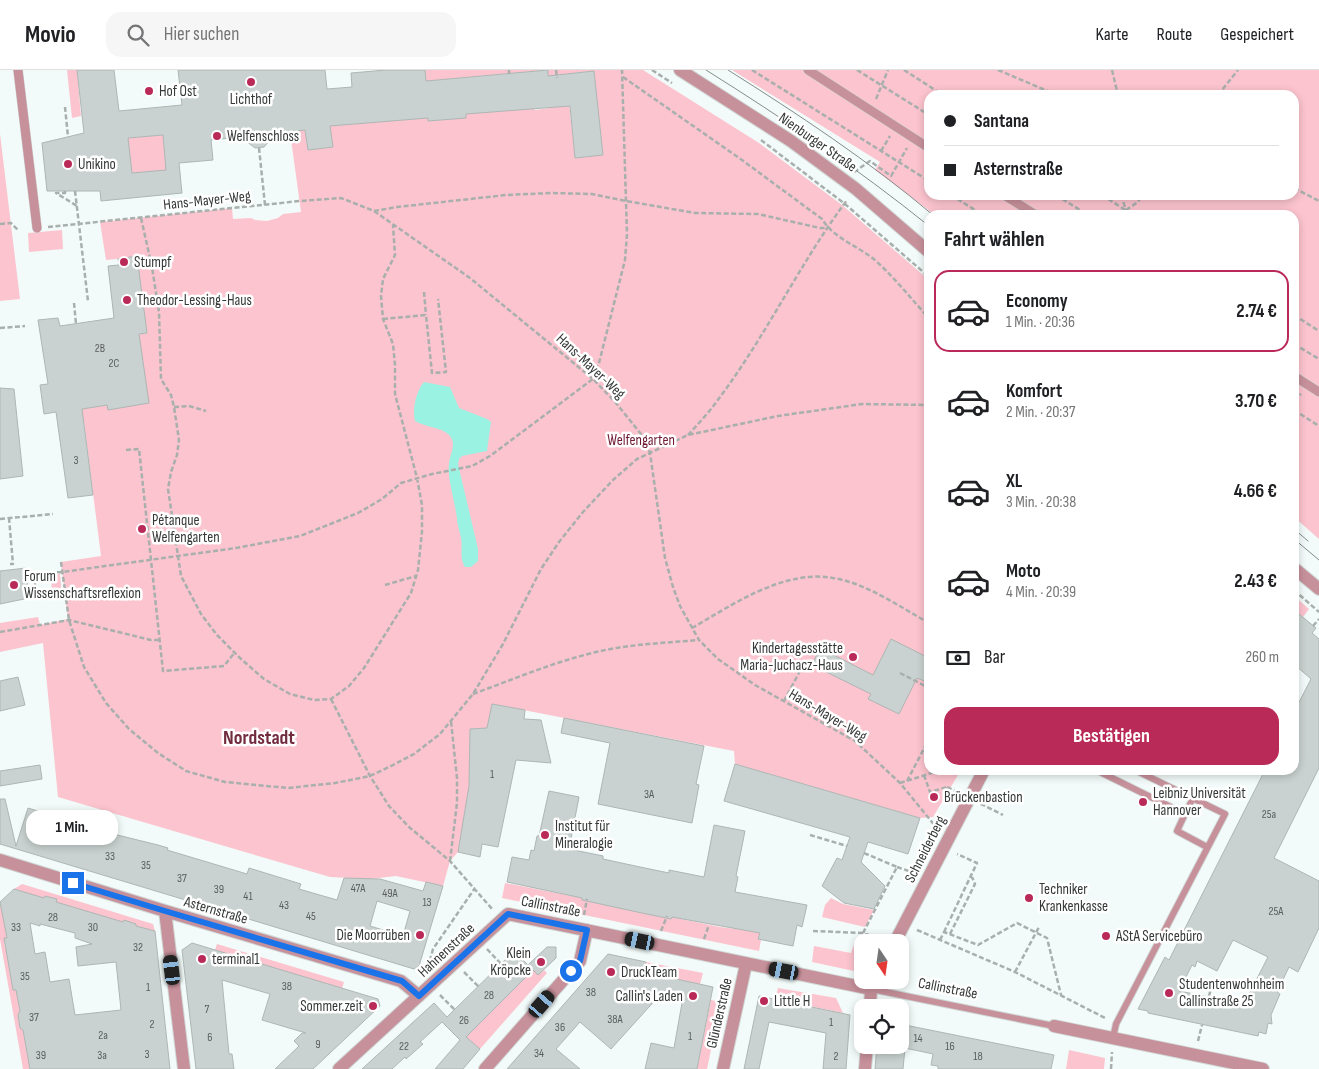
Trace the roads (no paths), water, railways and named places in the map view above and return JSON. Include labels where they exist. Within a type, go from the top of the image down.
[{"type":"street","points":[[18,70],[37,228]]},
{"type":"street","name":"Nienburger Straße","points":[[680,70],[791,141],[856,189],[924,248]]},
{"type":"street","points":[[808,70],[924,145]]},
{"type":"street","points":[[1012,200],[1028,210]]},
{"type":"street","points":[[1299,379],[1319,392]]},
{"type":"street","points":[[1299,572],[1319,589]]},
{"type":"street","name":"Schneiderberg","points":[[899,934],[981,775]]},
{"type":"street","name":"Asternstraße","points":[[0,860],[402,981],[419,996]]},
{"type":"street","points":[[165,911],[184,1069]]},
{"type":"street","name":"Hahnenstraße","points":[[339,1069],[508,914]]},
{"type":"street","name":"Callinstraße","points":[[508,914],[746,964],[854,982]]},
{"type":"street","points":[[485,1069],[580,961],[587,930]]},
{"type":"street","name":"Glünderstraße","points":[[722,1069],[746,964]]},
{"type":"street","name":"Callinstraße","points":[[1054,1026],[1263,1069]]},
{"type":"street","points":[[865,1069],[866,1054]]},
{"type":"lane","points":[[1106,775],[1185,814]]},
{"type":"lane","points":[[1113,1038],[1116,1024],[1225,814],[1145,775]]},
{"type":"lane","points":[[1193,798],[1177,831],[1207,847]]},
{"type":"lane","name":"Callinstraße","points":[[892,989],[1054,1026]]},
{"type":"tram line","points":[[706,70],[820,145],[924,222]]},
{"type":"tram line","points":[[728,70],[833,139],[927,210]]},
{"type":"tram line","points":[[1299,533],[1308,541]]},
{"type":"tram line","points":[[1299,543],[1319,560]]},
{"type":"place","name":"Lichthof","points":[[251,82]]},
{"type":"place","name":"Hof Ost","points":[[149,91]]},
{"type":"place","name":"Welfenschloss","points":[[217,136]]},
{"type":"place","name":"Unikino","points":[[68,164]]},
{"type":"place","name":"Stumpf","points":[[124,262]]},
{"type":"place","name":"Theodor-Lessing-Haus","points":[[127,300]]},
{"type":"place","name":"Pétanque Welfengarten","points":[[142,529]]},
{"type":"place","name":"Forum Wissenschaftsreflexion","points":[[14,585]]},
{"type":"place","name":"Kindertagesstätte Maria-Juchacz-Haus","points":[[853,657]]},
{"type":"place","name":"Brückenbastion","points":[[934,797]]},
{"type":"place","name":"Leibniz Universität Hannover","points":[[1143,802]]},
{"type":"place","name":"Institut für Mineralogie","points":[[545,835]]},
{"type":"place","name":"Techniker Krankenkasse","points":[[1029,898]]},
{"type":"place","name":"Die Moorrüben","points":[[420,935]]},
{"type":"place","name":"AStA Servicebüro","points":[[1106,936]]},
{"type":"place","name":"terminal1","points":[[202,959]]},
{"type":"place","name":"Klein Kröpcke","points":[[541,962]]},
{"type":"place","name":"DruckTeam","points":[[611,972]]},
{"type":"place","name":"Studentenwohnheim Callinstraße 25","points":[[1169,993]]},
{"type":"place","name":"Callin's Laden","points":[[693,996]]},
{"type":"place","name":"Little H","points":[[764,1001]]},
{"type":"place","name":"Sommer.zeit","points":[[373,1006]]},
{"type":"district","name":"Nordstadt","points":[[259,737]]},
{"type":"park label","name":"Welfengarten","points":[[641,440]]}]
